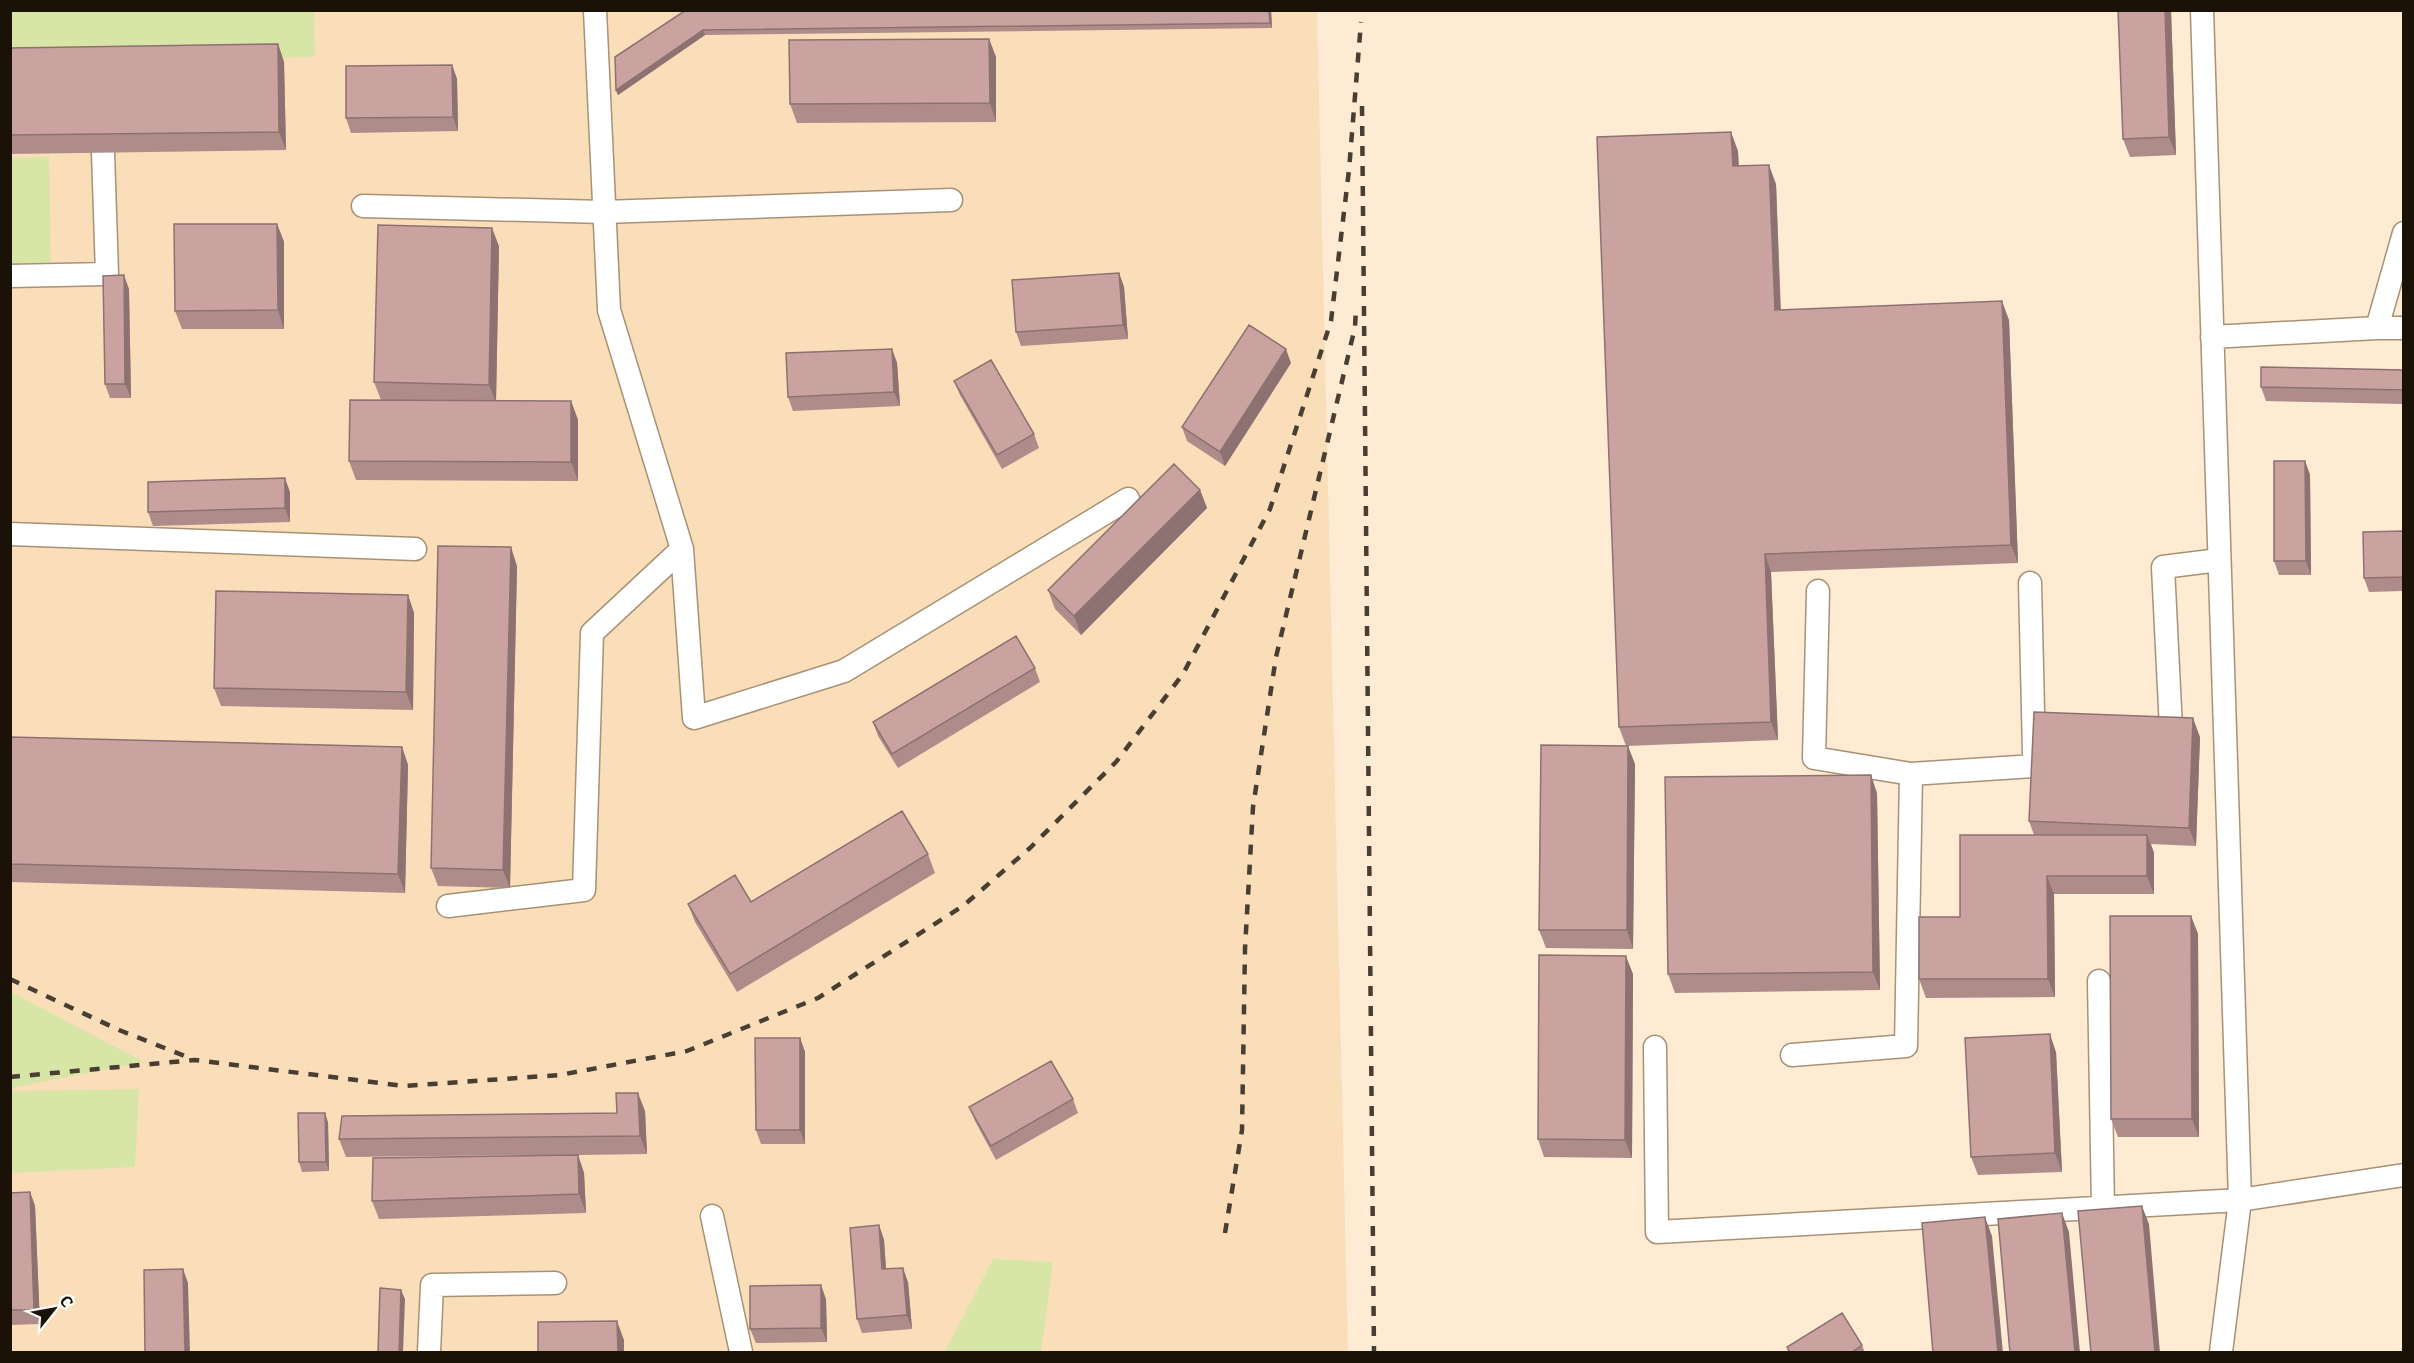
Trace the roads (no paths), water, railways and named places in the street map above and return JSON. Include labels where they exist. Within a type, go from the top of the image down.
[{"type":"lane","points":[[595,10],[609,310],[682,549],[694,718],[844,671],[1128,499]]},
{"type":"lane","points":[[2202,10],[2240,1200],[2221,1353]]},
{"type":"lane","points":[[10,276],[106,274],[103,152]]},
{"type":"lane","points":[[363,206],[604,212],[951,200]]},
{"type":"lane","points":[[2377,328],[2403,234]]},
{"type":"lane","points":[[2212,337],[2403,328]]},
{"type":"lane","points":[[10,534],[415,549]]},
{"type":"lane","points":[[448,906],[584,890],[592,633],[682,549]]},
{"type":"lane","points":[[2132,748],[2171,729],[2163,567],[2219,560]]},
{"type":"lane","points":[[2030,583],[2034,766]]},
{"type":"lane","points":[[1818,591],[1814,758],[1911,774],[2057,765]]},
{"type":"lane","points":[[1792,1055],[1906,1046],[1911,774]]},
{"type":"lane","points":[[2099,981],[2103,1207]]},
{"type":"lane","points":[[1655,1047],[1657,1232],[2240,1200],[2403,1174]]},
{"type":"lane","points":[[712,1216],[741,1353]]},
{"type":"lane","points":[[429,1353],[432,1285],[555,1283]]},
{"type":"railway","points":[[10,1077],[195,1060],[404,1086],[560,1075],[687,1051],[818,998],[963,906],[1030,848],[1116,762],[1183,674],[1270,509],[1331,321],[1349,170],[1361,22]]},
{"type":"railway","points":[[1362,106],[1374,1352]]},
{"type":"railway","points":[[1225,1233],[1242,1130],[1245,949],[1253,807],[1276,657],[1355,327],[1356,309]]},
{"type":"railway","points":[[10,979],[119,1030],[190,1058]]}]
